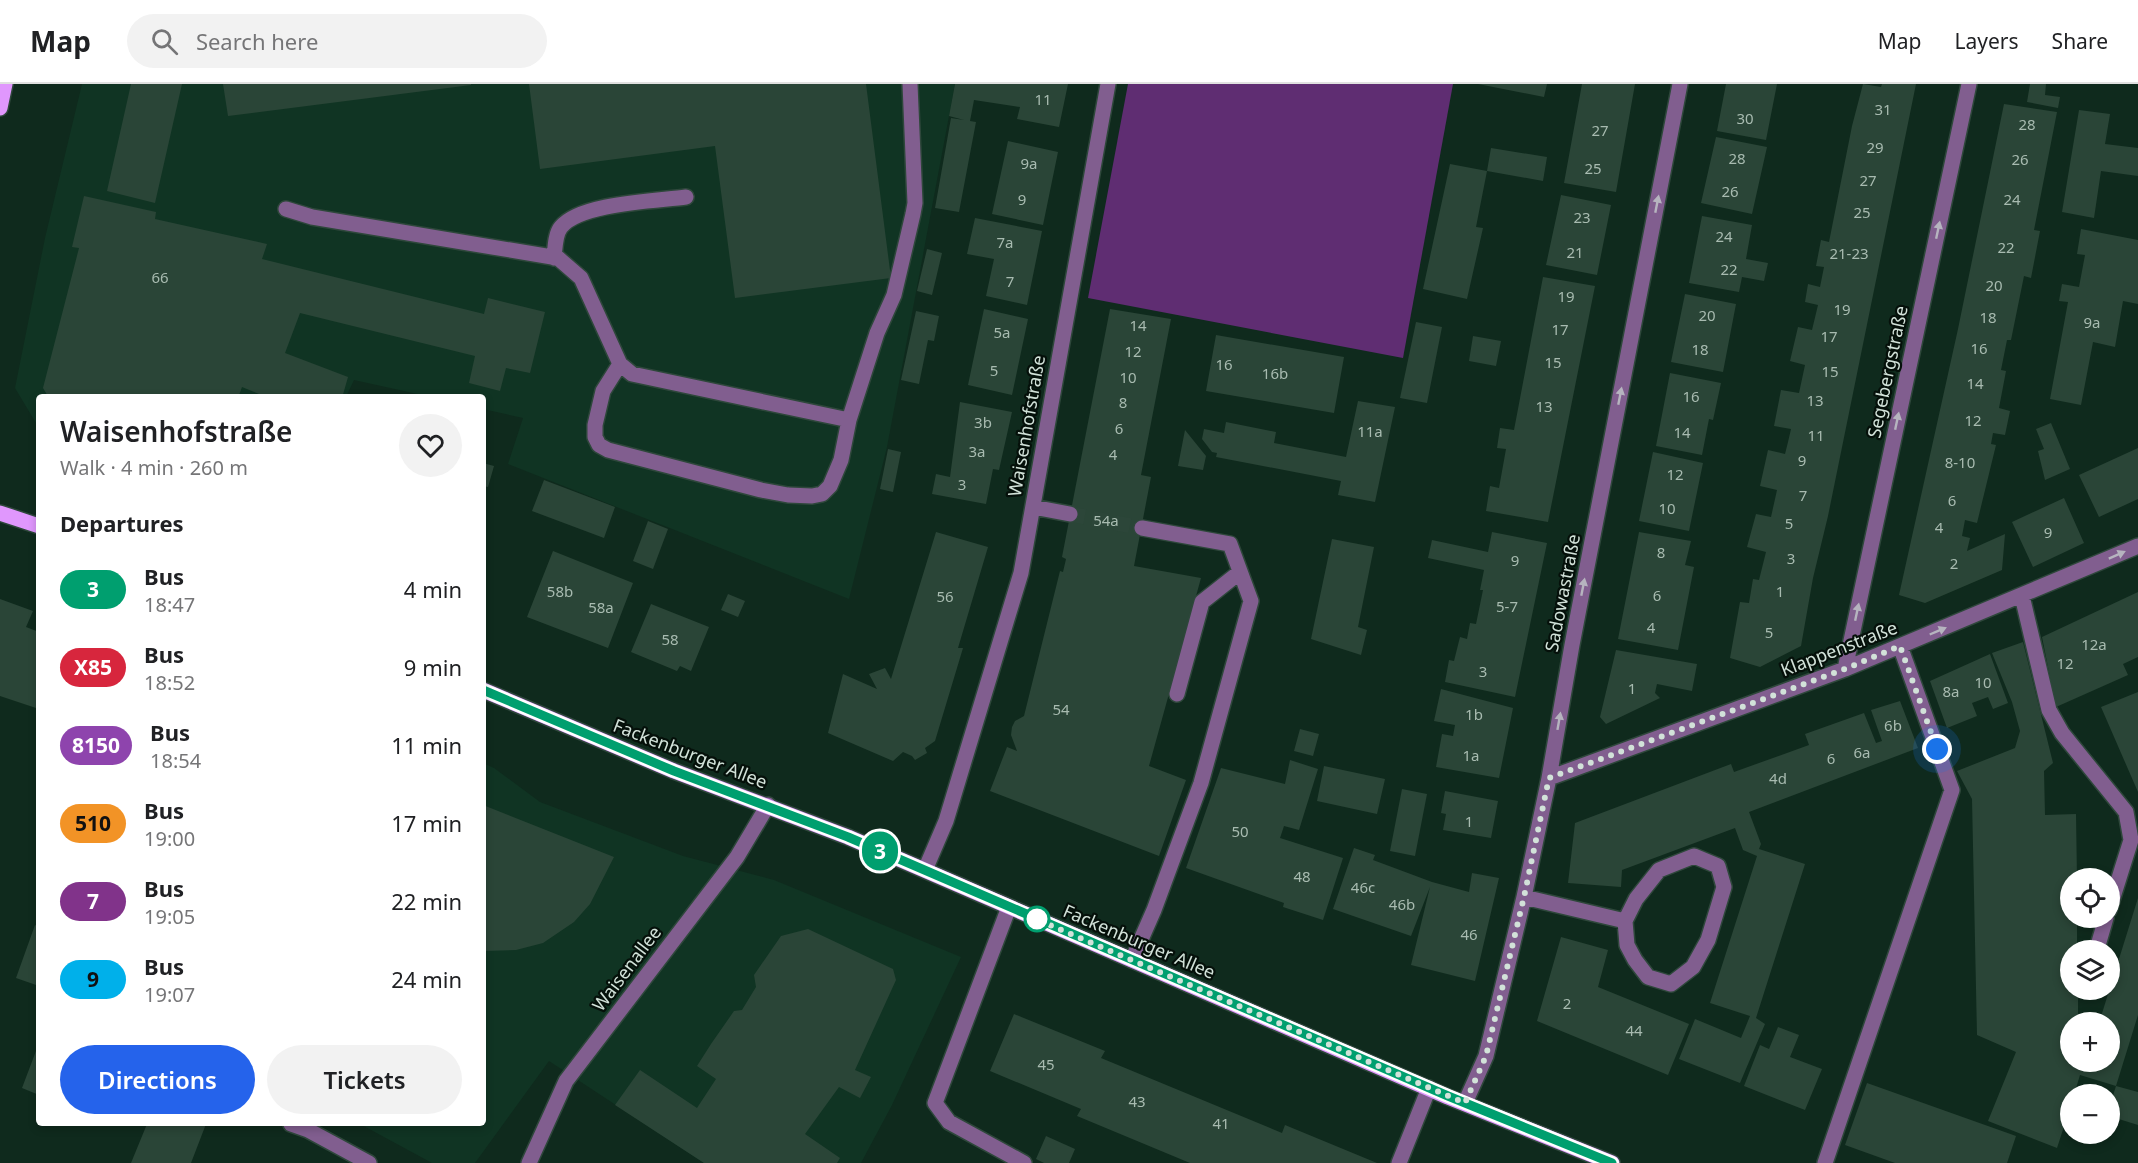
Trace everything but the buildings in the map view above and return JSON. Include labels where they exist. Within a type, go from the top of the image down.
[{"type":"main road","points":[[0,108],[5,84]]},
{"type":"main road","points":[[0,513],[36,525]]},
{"type":"main road","name":"Fackenburger Allee","points":[[486,691],[674,771],[848,837],[1429,1088],[1612,1163]]},
{"type":"street","points":[[620,364],[603,391],[595,424],[595,436],[599,445],[608,450],[761,490],[788,495],[822,494],[830,486],[841,460],[849,420],[877,333],[894,295],[913,214],[915,203],[910,84]]},
{"type":"street","name":"Waisenhofstraße","points":[[925,870],[946,821],[1021,573],[1108,84]]},
{"type":"street","name":"Sadowastraße","points":[[1465,1103],[1486,1056],[1524,897],[1549,778],[1680,84]]},
{"type":"street","name":"Segebergstraße","points":[[1845,669],[1969,84]]},
{"type":"street","points":[[554,258],[559,228],[572,216],[593,209],[686,197]]},
{"type":"street","points":[[286,210],[312,217],[558,258],[580,278],[620,364],[632,374],[849,420]]},
{"type":"street","points":[[1033,507],[1070,514]]},
{"type":"street","points":[[1132,960],[1155,910],[1201,783],[1251,601],[1230,544],[1142,528]]},
{"type":"street","name":"Klappenstraße","points":[[1549,778],[1845,669],[2138,546]]},
{"type":"street","points":[[1177,693],[1203,602],[1240,572]]},
{"type":"street","points":[[2022,596],[2049,710],[2062,733],[2126,812],[2131,840],[2120,875]]},
{"type":"street","points":[[1825,1163],[1952,790],[1900,646]]},
{"type":"street","name":"Waisenallee","points":[[529,1163],[566,1081],[737,857],[768,805]]},
{"type":"street","points":[[1694,856],[1718,866],[1724,887],[1708,940],[1693,967],[1671,984],[1648,977],[1635,960],[1627,945],[1624,921],[1636,899],[1659,870],[1694,856]]},
{"type":"street","points":[[1524,897],[1624,921]]},
{"type":"street","points":[[1009,907],[935,1102],[949,1122],[1024,1163]]},
{"type":"street","points":[[1399,1163],[1429,1088]]},
{"type":"street","points":[[297,1126],[369,1163]]},
{"type":"shaded area","points":[[82,84],[955,84],[887,447],[849,599],[508,464],[523,418],[486,410],[486,394],[417,394],[354,380],[347,394],[36,394],[36,423],[15,388],[45,238]]},
{"type":"shaded area","points":[[1128,84],[1453,84],[1403,358],[1088,298]]},
{"type":"shaded area","points":[[486,764],[540,802],[683,856],[774,880],[961,957],[892,1105],[861,1163],[704,1163],[549,1061],[475,1163],[432,1163],[364,1126],[486,1126]]},
{"type":"tunnel","points":[[1070,514],[1142,528]]},
{"type":"bus line","name":"3","points":[[486,691],[674,771],[848,837],[1448,1096],[1612,1163]]},
{"type":"route","points":[[1037,919],[1029,916],[1465,1103],[1486,1056],[1524,897],[1549,778],[1845,669],[1900,646],[1937,749]]}]
